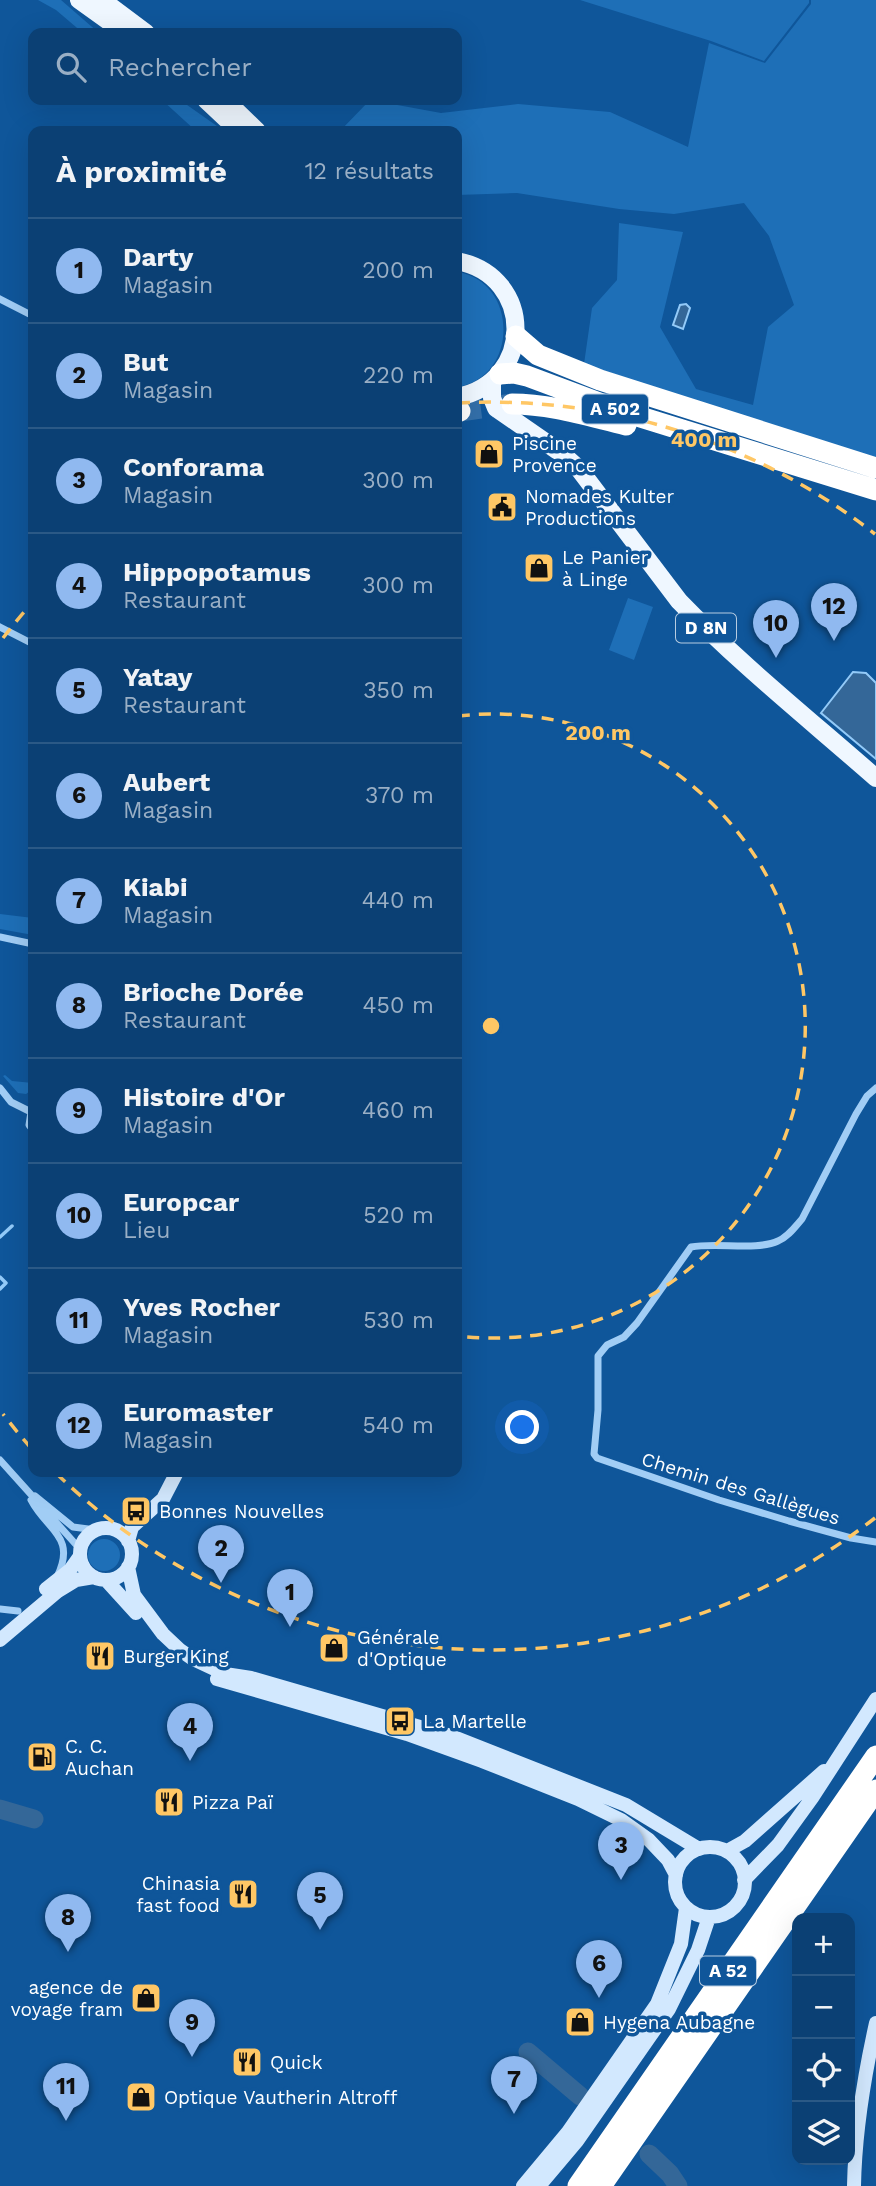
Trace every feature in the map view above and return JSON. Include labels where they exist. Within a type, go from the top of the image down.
[{"type":"highway","name":"A 502","points":[[516,336],[538,355],[600,380],[876,468]]},
{"type":"highway","name":"A 502","points":[[496,378],[514,373],[527,376],[621,411],[731,447],[876,490]]},
{"type":"highway","points":[[512,404],[551,407],[693,442],[731,447]]},
{"type":"highway","name":"A 52","points":[[578,2186],[876,1756]]},
{"type":"highway","name":"A 52","points":[[601,2186],[876,1790]]},
{"type":"main road","points":[[79,0],[118,28]]},
{"type":"main road","points":[[102,0],[139,28]]},
{"type":"main road","points":[[211,105],[234,126]]},
{"type":"main road","points":[[230,105],[252,126]]},
{"type":"main road","points":[[462,262],[486,272],[504,289],[514,312],[516,336],[511,356],[496,378],[462,401]]},
{"type":"main road","name":"D 8N","points":[[496,378],[492,398],[496,408],[561,453],[597,491],[679,601],[719,642],[876,778]]},
{"type":"main road","name":"D 8N","points":[[462,405],[491,412],[561,453]]},
{"type":"street","points":[[0,299],[28,313]]},
{"type":"street","points":[[0,627],[28,642]]},
{"type":"street","points":[[0,937],[28,943]]},
{"type":"street","points":[[0,1088],[11,1102],[28,1110]]},
{"type":"street","name":"Chemin des Gallègues","points":[[876,1088],[867,1096],[856,1114],[802,1219],[792,1232],[781,1241],[768,1245],[691,1247],[631,1330],[602,1349],[598,1356],[598,1410],[594,1454],[597,1458],[777,1518],[876,1542]]},
{"type":"street","points":[[0,1460],[80,1552],[84,1568],[126,1600],[156,1640],[187,1667],[222,1682],[407,1734],[482,1760],[578,1799],[621,1820],[649,1840],[668,1860],[676,1875],[678,1895],[686,1908],[693,1913],[709,1917],[720,1915],[738,1903],[743,1893],[744,1880],[740,1864],[727,1852],[717,1848],[699,1849],[689,1854],[676,1875]]},
{"type":"street","points":[[0,1628],[70,1570],[87,1536],[128,1518],[158,1491],[165,1477]]},
{"type":"street","points":[[128,1541],[132,1527],[163,1499],[174,1477]]},
{"type":"street","points":[[0,1640],[58,1591],[76,1580],[119,1576],[128,1567],[132,1554],[128,1541],[120,1532],[73,1527],[44,1501],[25,1490]]},
{"type":"street","points":[[25,1490],[64,1545],[64,1559],[53,1584]]},
{"type":"street","points":[[128,1567],[134,1595],[163,1634],[193,1659],[225,1674],[263,1681],[451,1736],[626,1805],[699,1849]]},
{"type":"street","points":[[0,1609],[18,1611]]},
{"type":"street","points":[[744,1880],[778,1845],[813,1798],[876,1699]]},
{"type":"street","points":[[727,1852],[745,1841],[833,1763]]},
{"type":"street","points":[[523,2186],[568,2132],[657,2004],[681,1944],[686,1908]]},
{"type":"street","points":[[538,2186],[577,2141],[668,2009],[694,1959],[709,1917]]},
{"type":"street","points":[[854,2186],[863,2084],[876,2024]]},
{"type":"shaded area","points":[[38,0],[61,0],[93,28],[77,28],[56,10]]},
{"type":"shaded area","points":[[580,0],[809,0],[809,3],[764,61],[711,41]]},
{"type":"shaded area","points":[[811,0],[876,0],[876,461],[584,364],[592,308],[617,280],[619,223],[683,232],[660,327],[696,389],[753,405],[768,327],[794,305],[769,236],[744,203],[674,214],[619,209],[517,193],[462,195],[462,126],[345,126],[365,105],[397,105],[441,113],[518,104],[610,112],[688,147],[709,43],[765,63],[811,4]]},
{"type":"shaded area","points":[[167,105],[187,105],[217,126],[191,126]]},
{"type":"shaded area","points":[[462,274],[477,279],[492,292],[501,310],[504,330],[501,349],[492,366],[477,380],[462,385]]},
{"type":"shaded area","points":[[686,304],[690,308],[683,329],[673,325],[680,305]]},
{"type":"shaded area","points":[[628,598],[653,607],[634,660],[609,650]]},
{"type":"shaded area","points":[[853,672],[866,673],[876,683],[876,759],[821,713]]},
{"type":"shaded area","points":[[0,914],[28,917],[28,934],[0,929]]},
{"type":"shaded area","points":[[3,1076],[12,1081],[28,1083],[28,1093],[18,1093]]},
{"type":"shaded area","points":[[104,1539],[115,1544],[120,1555],[115,1566],[104,1571],[93,1566],[88,1555],[93,1544]]},
{"type":"waterway","points":[[0,1237],[12,1226]]},
{"type":"waterway","points":[[0,1277],[6,1283],[0,1289]]},
{"type":"waterway","points":[[0,1809],[34,1819]]},
{"type":"waterway","points":[[528,2052],[580,2096]]},
{"type":"waterway","points":[[649,2154],[670,2174],[678,2186]]},
{"type":"tunnel","points":[[462,411],[512,404]]},
{"type":"place","name":"Piscine Provence","points":[[489,454]]},
{"type":"place","name":"Nomades Kulter Productions","points":[[502,507]]},
{"type":"place","name":"Le Panier à Linge","points":[[539,568]]},
{"type":"place","name":"Euromaster","points":[[834,641]]},
{"type":"place","name":"Europcar","points":[[776,658]]},
{"type":"place","name":"Bonnes Nouvelles","points":[[136,1511]]},
{"type":"place","name":"But","points":[[221,1583]]},
{"type":"place","name":"Darty","points":[[290,1627]]},
{"type":"place","name":"Générale d'Optique","points":[[334,1648]]},
{"type":"place","name":"Burger King","points":[[100,1656]]},
{"type":"place","name":"La Martelle","points":[[400,1721]]},
{"type":"place","name":"C. C. Auchan","points":[[42,1757]]},
{"type":"place","name":"Hippopotamus","points":[[190,1761]]},
{"type":"place","name":"Pizza Paï","points":[[169,1802]]},
{"type":"place","name":"Conforama","points":[[621,1880]]},
{"type":"place","name":"Chinasia fast food","points":[[243,1894]]},
{"type":"place","name":"Yatay","points":[[320,1930]]},
{"type":"place","name":"Brioche Dorée","points":[[68,1952]]},
{"type":"place","name":"agence de voyage fram","points":[[146,1998]]},
{"type":"place","name":"Aubert","points":[[599,1998]]},
{"type":"place","name":"Hygena Aubagne","points":[[580,2022]]},
{"type":"place","name":"Histoire d'Or","points":[[192,2057]]},
{"type":"place","name":"Quick","points":[[247,2062]]},
{"type":"place","name":"Optique Vautherin Altroff","points":[[141,2097]]},
{"type":"place","name":"Kiabi","points":[[514,2114]]},
{"type":"place","name":"Yves Rocher","points":[[66,2121]]}]
